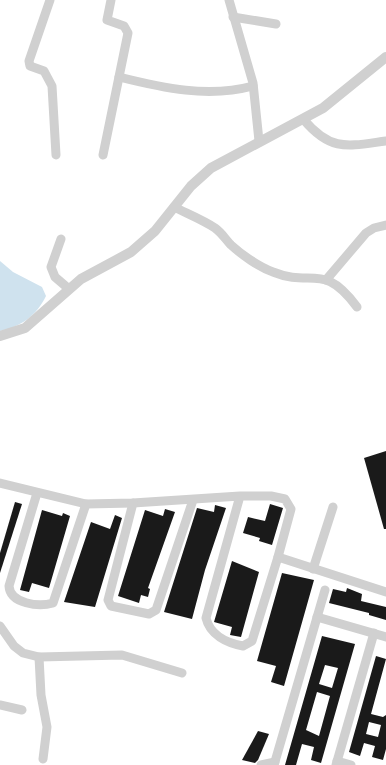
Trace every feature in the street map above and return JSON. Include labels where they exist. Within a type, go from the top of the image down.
[{"type":"street","points":[[50,0],[29,61],[30,66],[44,71],[52,86],[56,156]]},
{"type":"street","points":[[103,156],[128,33],[124,26],[107,20],[111,0]]},
{"type":"street","points":[[229,0],[253,86],[258,141]]},
{"type":"street","points":[[233,18],[276,24]]},
{"type":"street","points":[[0,336],[25,328],[87,275],[131,252],[154,231],[201,176],[258,141],[304,120],[323,108],[386,57]]},
{"type":"street","points":[[119,78],[182,90],[223,91],[253,86]]},
{"type":"street","points":[[304,120],[313,131],[333,144],[357,145],[386,141]]},
{"type":"street","points":[[174,207],[216,229],[232,245],[272,272],[287,276],[316,277],[326,280],[340,287],[357,307]]},
{"type":"street","points":[[326,280],[366,233],[386,224]]},
{"type":"street","points":[[61,240],[50,267],[55,277],[69,289]]},
{"type":"street","points":[[0,483],[86,504],[193,500],[240,496],[271,496],[288,501],[291,509],[289,518],[252,641],[243,646],[236,645],[211,631],[206,618],[240,496]]},
{"type":"street","points":[[37,493],[9,586],[9,592],[13,598],[34,604],[53,603],[86,504]]},
{"type":"street","points":[[133,503],[108,600],[111,606],[149,614],[156,610],[193,500]]},
{"type":"street","points":[[313,569],[333,507]]},
{"type":"street","points":[[278,557],[386,592]]},
{"type":"street","points":[[261,765],[274,764],[324,590]]},
{"type":"street","points":[[317,617],[386,637]]},
{"type":"street","points":[[0,626],[19,651],[39,657],[122,655],[182,673]]},
{"type":"street","points":[[351,765],[337,763],[374,633]]},
{"type":"street","points":[[39,657],[41,695],[47,728],[43,759]]},
{"type":"street","points":[[0,705],[22,710]]},
{"type":"water","points":[[0,261],[13,272],[42,287],[46,296],[38,309],[28,319],[0,331]]},
{"type":"building","points":[[386,451],[386,529],[384,529],[364,458]]},
{"type":"building","points":[[15,502],[22,504],[0,573],[0,553]]},
{"type":"building","points":[[270,504],[283,508],[272,545],[259,541],[260,538],[243,533],[248,517],[265,521]]},
{"type":"building","points":[[215,505],[226,508],[205,570],[192,619],[164,612],[197,508],[214,512]]},
{"type":"building","points":[[165,509],[175,512],[148,588],[150,589],[148,597],[141,595],[139,603],[118,596],[145,510],[163,516]]},
{"type":"building","points":[[42,510],[62,516],[63,513],[70,516],[49,588],[32,583],[29,592],[20,590]]},
{"type":"building","points":[[115,515],[122,518],[95,607],[64,602],[91,522],[110,529]]},
{"type":"building","points":[[232,561],[259,572],[241,637],[230,635],[232,627],[214,622]]},
{"type":"building","points":[[282,573],[314,580],[284,686],[271,682],[276,666],[257,661]]},
{"type":"building","points":[[347,588],[362,594],[361,601],[386,607],[386,620],[369,615],[369,613],[329,603],[333,589],[346,592]]},
{"type":"building","points":[[322,636],[355,644],[321,763],[311,760],[314,747],[302,744],[296,765],[285,765]],"holes":[[[325,665],[338,668],[332,688],[319,684]],[[317,692],[330,696],[319,736],[306,730]]]},
{"type":"building","points":[[376,656],[386,659],[371,714],[383,717],[386,715],[386,749],[383,760],[372,757],[375,746],[364,743],[360,756],[349,752]],"holes":[[[369,722],[381,725],[378,737],[366,734]]]},
{"type":"building","points":[[258,731],[269,734],[258,760],[255,763],[242,760]]}]
